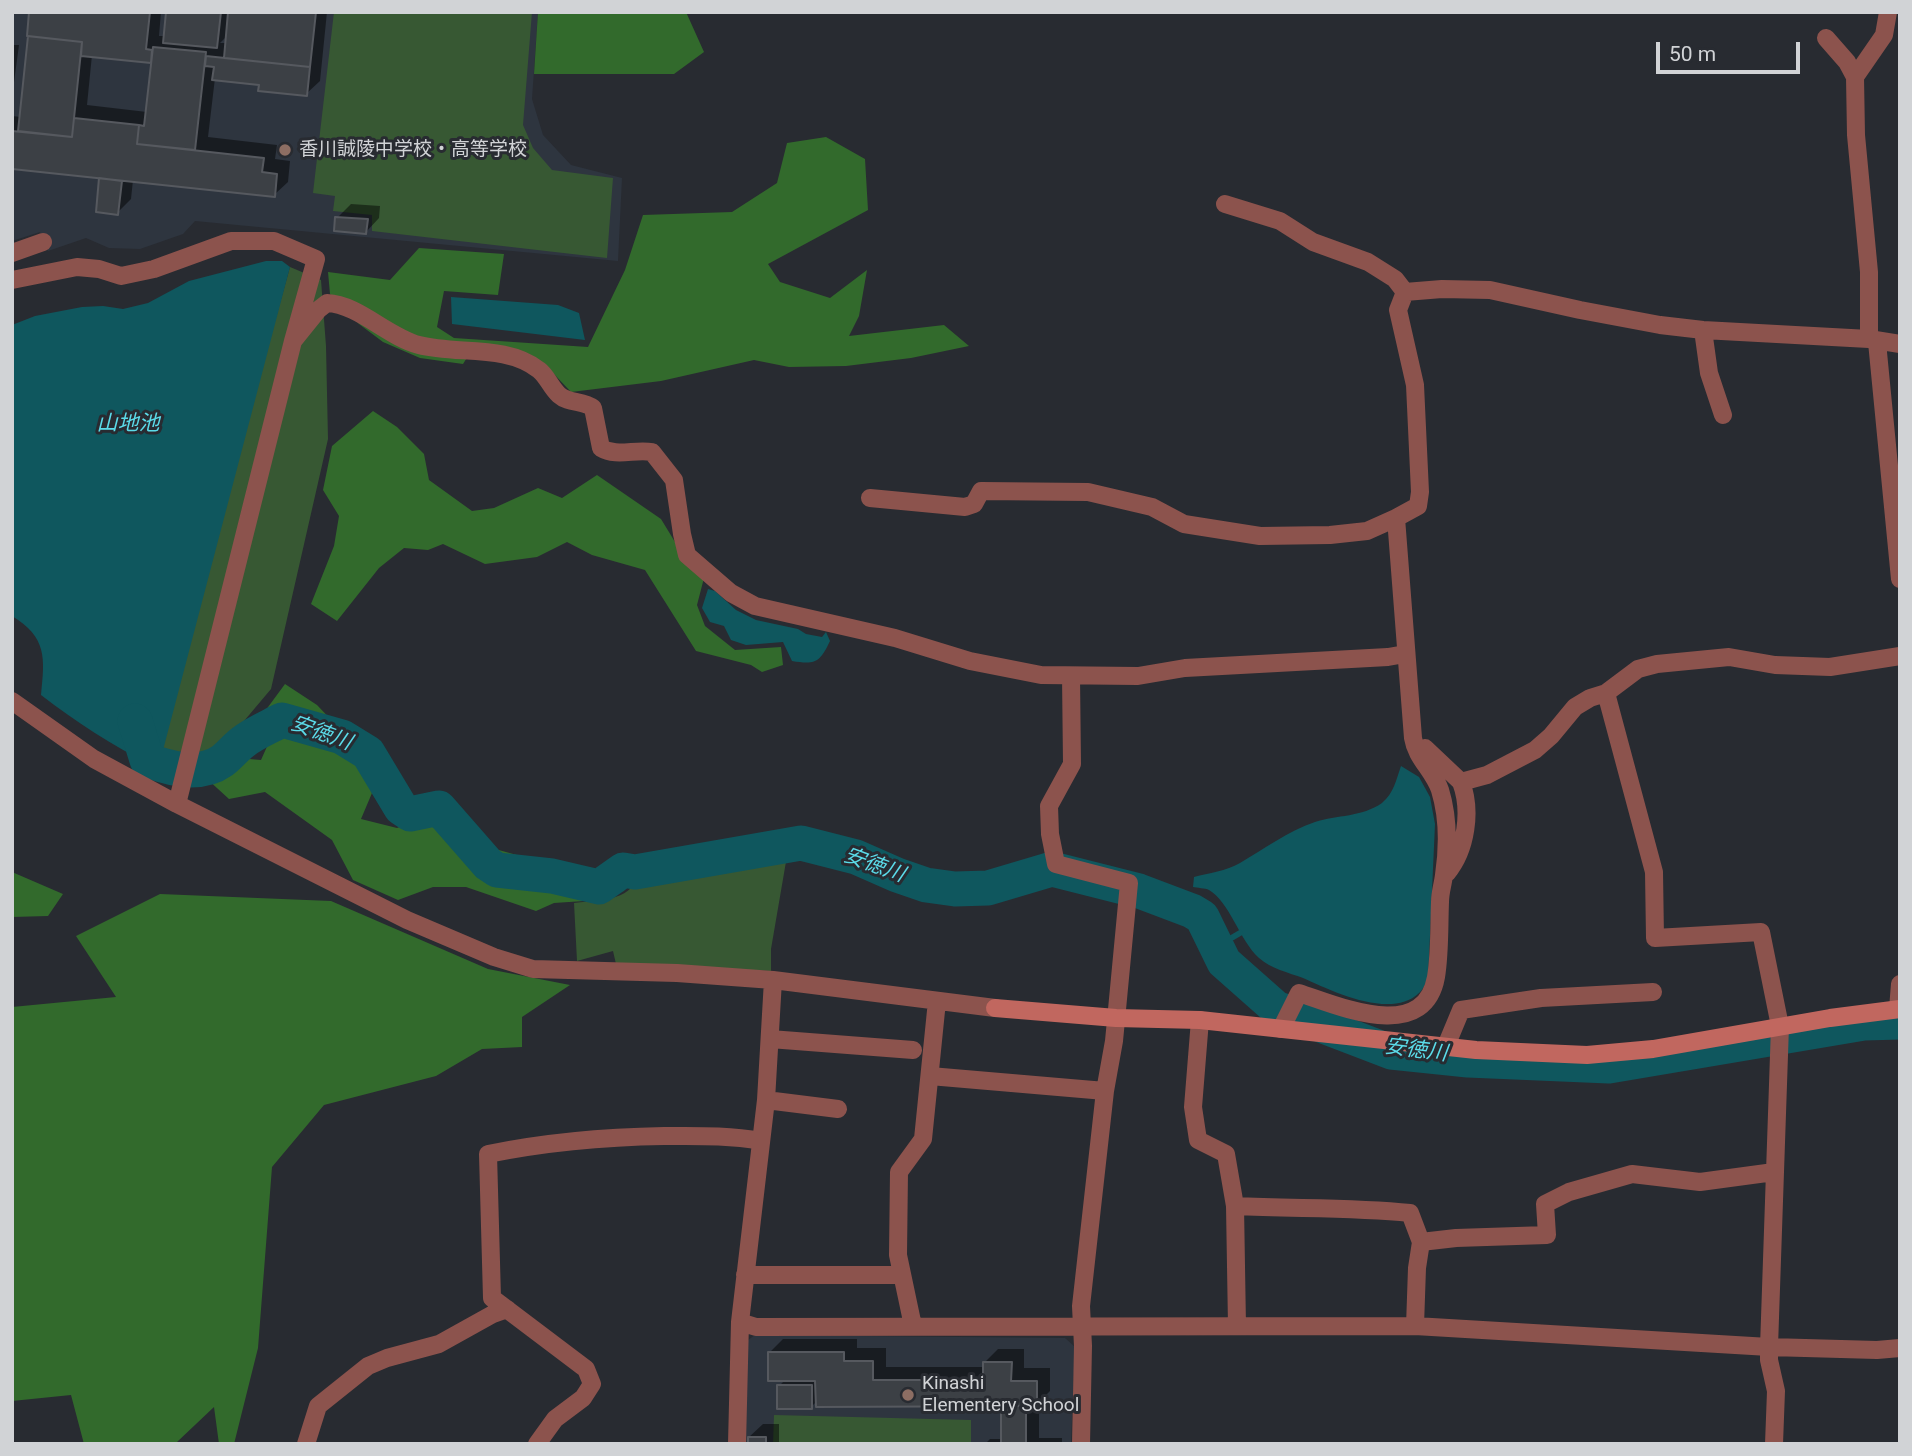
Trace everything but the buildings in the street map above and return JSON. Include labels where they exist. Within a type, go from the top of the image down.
[{"type":"street","points":[[1855,77],[1884,35],[1888,12]]},
{"type":"street","points":[[1826,38],[1847,62],[1855,77],[1857,148],[1873,340],[1900,579]]},
{"type":"street","points":[[1225,204],[1280,221],[1313,242],[1368,262],[1395,279],[1405,292]]},
{"type":"street","points":[[12,281],[77,267],[99,269],[121,276],[154,269],[231,241],[274,242],[316,258],[177,804]]},
{"type":"street","points":[[12,253],[43,242]]},
{"type":"street","points":[[1405,292],[1442,289],[1490,290],[1580,310],[1703,330],[1900,344]]},
{"type":"street","points":[[870,498],[965,507],[974,503],[981,491],[1088,492],[1152,507],[1184,524],[1260,536],[1330,535],[1367,531],[1418,506],[1420,492],[1415,385],[1398,310],[1405,292]]},
{"type":"street","points":[[293,341],[318,310],[327,303],[338,303],[418,345],[523,360],[540,371],[559,396],[570,401],[588,403],[593,408],[601,448],[609,453],[643,450],[652,452],[674,480],[687,555],[731,593],[755,606],[895,638],[970,661],[1041,675],[1138,676],[1185,668],[1388,657],[1405,653]]},
{"type":"street","points":[[1703,330],[1709,373],[1723,415]]},
{"type":"street","points":[[1281,1029],[1299,993],[1357,1012],[1389,1017],[1412,1012],[1425,1003],[1436,979],[1446,824],[1440,790],[1431,771],[1415,751],[1396,518]]},
{"type":"street","points":[[1461,782],[1488,775],[1535,750],[1575,708],[1590,698],[1606,693],[1638,669],[1657,664],[1728,657],[1774,665],[1830,667],[1900,656]]},
{"type":"street","points":[[1071,676],[1072,764],[1049,806],[1050,834],[1056,864],[1129,883],[1116,1018],[1105,1091],[1081,1306],[1081,1444]]},
{"type":"street","points":[[1606,693],[1654,872],[1655,938],[1760,932],[1780,1026],[1769,1347],[1776,1391],[1774,1444]]},
{"type":"street","points":[[12,701],[94,759],[177,804],[453,941],[533,969],[677,973],[773,981],[995,1008],[1116,1018],[1200,1020],[1446,1046],[1587,1055],[1653,1049],[1780,1026],[1899,1009],[1900,984]]},
{"type":"street","points":[[1413,738],[1461,782],[1467,812],[1466,832],[1453,865],[1444,876]]},
{"type":"street","points":[[737,1444],[740,1322],[766,1100],[773,981]]},
{"type":"street","points":[[1446,1046],[1461,1010],[1541,998],[1653,992]]},
{"type":"street","points":[[913,1326],[898,1255],[899,1172],[923,1139],[937,1001]]},
{"type":"street","points":[[1200,1020],[1193,1107],[1198,1140],[1226,1154],[1235,1206],[1237,1326]]},
{"type":"street","points":[[771,1039],[913,1050]]},
{"type":"street","points":[[930,1076],[1105,1091]]},
{"type":"street","points":[[766,1100],[838,1108]]},
{"type":"street","points":[[537,1444],[555,1419],[583,1398],[592,1384],[586,1369],[492,1298],[488,1154],[533,1144],[600,1137],[729,1136],[761,1141]]},
{"type":"street","points":[[1421,1242],[1547,1235],[1545,1204],[1569,1192],[1632,1174],[1700,1182],[1774,1172]]},
{"type":"street","points":[[1235,1206],[1289,1209],[1361,1208],[1410,1213],[1421,1242],[1417,1268],[1415,1326]]},
{"type":"street","points":[[745,1275],[894,1275]]},
{"type":"street","points":[[306,1444],[317,1406],[368,1366],[439,1344],[507,1309]]},
{"type":"street","points":[[740,1322],[756,1327],[1415,1326],[1769,1347],[1877,1350],[1900,1348]]},
{"type":"shaded area","name":"香川誠陵中学校・高等学校","points":[[12,12],[538,12],[532,99],[543,135],[571,165],[622,178],[618,261],[195,221],[183,234],[140,249],[109,248],[86,238],[48,251],[40,232],[12,241]]},
{"type":"shaded area","name":"Kinashi Elementery School","points":[[755,1335],[1065,1338],[1075,1347],[1071,1444],[743,1444],[744,1343]]},
{"type":"green space","points":[[334,12],[532,12],[523,125],[533,148],[552,170],[613,178],[607,258],[372,231],[372,215],[333,211],[335,196],[313,193]]},
{"type":"green space","points":[[538,12],[686,12],[704,52],[674,74],[534,74]]},
{"type":"green space","points":[[826,137],[865,159],[868,210],[768,264],[780,282],[830,298],[867,270],[859,316],[849,336],[944,325],[969,346],[911,358],[846,366],[789,367],[754,360],[661,381],[571,392],[553,373],[475,345],[463,364],[420,358],[383,342],[359,324],[330,294],[328,272],[390,280],[419,248],[504,254],[498,295],[444,291],[437,327],[454,338],[588,347],[625,270],[643,215],[732,212],[777,183],[787,143]]},
{"type":"green space","points":[[290,267],[321,280],[328,439],[271,689],[196,778],[151,765]]},
{"type":"green space","points":[[373,411],[397,427],[424,454],[429,480],[472,511],[494,508],[538,488],[562,498],[597,475],[661,519],[686,560],[704,578],[697,605],[705,626],[735,650],[781,647],[783,665],[762,672],[751,665],[696,651],[645,570],[592,555],[567,542],[537,557],[485,564],[443,544],[428,550],[404,548],[379,568],[337,621],[311,604],[334,546],[339,516],[323,490],[332,446]]},
{"type":"green space","points":[[285,684],[317,705],[359,749],[372,793],[361,819],[397,828],[448,808],[495,849],[557,866],[599,869],[628,878],[624,891],[584,901],[554,903],[536,911],[466,887],[433,887],[398,900],[353,880],[332,840],[265,792],[229,799],[206,778],[237,758],[261,760],[269,742],[257,722]]},
{"type":"green space","points":[[788,850],[771,949],[771,971],[616,964],[613,951],[577,961],[574,903],[620,895],[634,885],[638,876]]},
{"type":"green space","points":[[12,872],[63,894],[48,916],[12,917]]},
{"type":"green space","points":[[160,894],[331,901],[488,969],[570,985],[522,1017],[522,1047],[482,1049],[436,1076],[324,1105],[272,1167],[258,1348],[234,1444],[219,1444],[214,1407],[177,1442],[84,1444],[71,1395],[12,1401],[12,1007],[116,997],[76,936]]},
{"type":"green space","points":[[774,1415],[971,1420],[971,1444],[773,1444]]},
{"type":"water","name":"山地池","points":[[266,261],[282,261],[290,267],[162,754],[151,765],[94,733],[41,695],[43,659],[38,640],[12,616],[12,325],[35,316],[82,307],[123,309],[148,303],[189,281]]},
{"type":"water","points":[[451,297],[558,305],[579,313],[585,340],[452,324]]},
{"type":"water","points":[[708,589],[715,591],[736,610],[756,620],[822,637],[826,632],[830,641],[820,658],[807,663],[792,661],[783,642],[746,645],[731,640],[724,626],[710,622],[702,608]]},
{"type":"water","points":[[1401,766],[1419,777],[1430,797],[1435,824],[1428,980],[1420,992],[1407,1001],[1378,1004],[1361,1001],[1269,965],[1252,951],[1216,895],[1207,889],[1193,887],[1194,877],[1235,866],[1305,826],[1374,808],[1389,795]]},
{"type":"waterway","name":"安徳川","points":[[135,721],[147,760],[165,766],[195,770],[214,766],[247,739],[282,720],[342,737],[368,753],[401,808],[410,814],[439,808],[488,864],[497,870],[552,876],[599,887],[623,870],[635,872],[801,843],[856,857],[926,885],[955,889],[988,888],[1052,869],[1139,891],[1202,917],[1224,962],[1276,1008],[1391,1052],[1468,1060],[1609,1066],[1864,1023],[1900,1022]]},
{"type":"waterway","points":[[1216,947],[1240,933]]},
{"type":"place","name":"香川誠陵中学校・高等学校","points":[[285,150]]},
{"type":"place","name":"Kinashi Elementery School","points":[[908,1395]]}]
